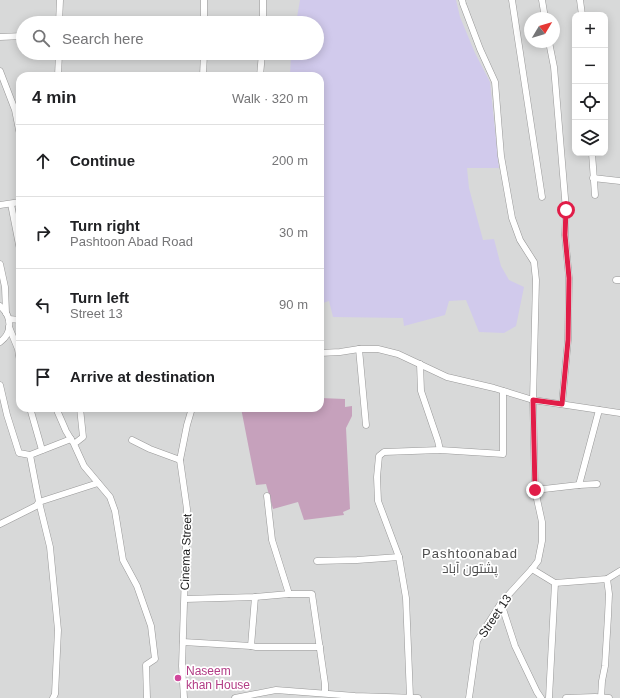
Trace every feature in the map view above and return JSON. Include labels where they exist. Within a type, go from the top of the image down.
[{"type":"street","points":[[59,16],[60,0]]},
{"type":"street","points":[[204,0],[204,16]]},
{"type":"street","points":[[263,0],[263,16]]},
{"type":"street","name":"Street 13","points":[[462,0],[480,49],[495,82],[501,156],[512,218],[520,240],[534,262],[536,280],[533,400],[535,490],[542,522],[542,541],[538,561],[501,603],[477,641],[469,698]]},
{"type":"street","points":[[512,0],[542,197]]},
{"type":"street","points":[[542,0],[544,12]]},
{"type":"street","points":[[580,0],[582,12]]},
{"type":"street","points":[[0,37],[16,36]]},
{"type":"street","points":[[550,48],[554,68],[566,210],[565,235],[569,278],[568,340],[562,404]]},
{"type":"street","points":[[58,72],[59,60]]},
{"type":"street","points":[[202,72],[203,60]]},
{"type":"street","points":[[260,72],[261,60]]},
{"type":"street","points":[[0,71],[16,115]]},
{"type":"street","points":[[592,156],[595,195]]},
{"type":"street","points":[[593,178],[620,181]]},
{"type":"street","points":[[0,205],[16,203]]},
{"type":"street","points":[[11,204],[16,230]]},
{"type":"street","points":[[0,264],[5,287],[6,312],[9,319],[7,334],[0,342]]},
{"type":"street","points":[[0,306],[6,312]]},
{"type":"street","points":[[9,319],[16,320]]},
{"type":"street","points":[[9,327],[16,345]]},
{"type":"street","points":[[324,353],[359,349],[378,349],[398,354],[447,377],[503,390],[533,400],[620,413]]},
{"type":"street","points":[[359,349],[366,425]]},
{"type":"street","points":[[420,364],[421,391],[440,450]]},
{"type":"street","points":[[0,385],[19,453],[30,454],[73,442],[83,436],[80,412]]},
{"type":"street","points":[[410,698],[406,598],[399,557],[378,501],[377,477],[379,456],[384,452],[440,450],[503,454],[503,390]]},
{"type":"street","points":[[579,485],[599,410]]},
{"type":"street","points":[[31,412],[42,450]]},
{"type":"street","points":[[58,412],[84,466],[110,497],[113,504],[124,560],[137,586],[151,626],[155,659],[146,665],[147,698]]},
{"type":"street","name":"Cinema Street","points":[[184,698],[182,666],[188,509],[180,460],[191,412]]},
{"type":"street","points":[[132,440],[150,449],[180,460]]},
{"type":"street","points":[[30,454],[39,502],[50,547],[58,630],[55,694],[53,698]]},
{"type":"street","points":[[0,524],[36,506],[39,502],[98,483]]},
{"type":"street","points":[[535,490],[597,484]]},
{"type":"street","points":[[267,496],[272,540],[289,594]]},
{"type":"street","points":[[317,561],[399,557]]},
{"type":"street","points":[[532,569],[555,583],[607,578],[620,571]]},
{"type":"street","points":[[597,698],[605,666],[609,594],[607,578]]},
{"type":"street","points":[[549,698],[555,583]]},
{"type":"street","points":[[184,599],[312,594],[325,693]]},
{"type":"street","points":[[252,646],[256,597]]},
{"type":"street","points":[[501,603],[515,646],[541,698]]},
{"type":"street","points":[[183,642],[256,647],[320,647]]},
{"type":"street","points":[[236,698],[276,690],[325,693],[354,697],[418,698]]},
{"type":"street","points":[[566,698],[609,698]]},
{"type":"shaded area","points":[[0,0],[620,0],[620,698],[0,698]]},
{"type":"shaded area","points":[[300,0],[456,0],[460,17],[475,53],[490,82],[499,168],[467,168],[469,188],[483,240],[494,239],[501,266],[509,280],[524,287],[516,326],[504,333],[479,332],[466,300],[449,301],[445,315],[404,326],[403,318],[333,317],[329,301],[324,303],[324,72],[290,72],[291,60],[324,60],[324,16],[297,16]]},
{"type":"shaded area","points":[[324,398],[345,399],[345,407],[352,406],[352,416],[346,428],[350,509],[343,512],[344,515],[304,520],[298,502],[273,509],[266,484],[256,485],[242,412],[324,412]]},
{"type":"place","name":"Naseem khan House","points":[[178,678]]},
{"type":"district","name":"Pashtoonabad پشتون آباد","points":[[470,560]]},
{"type":"route","points":[[535,490],[533,400],[562,404],[565,358],[568,340],[569,278],[565,235],[566,210]]}]
